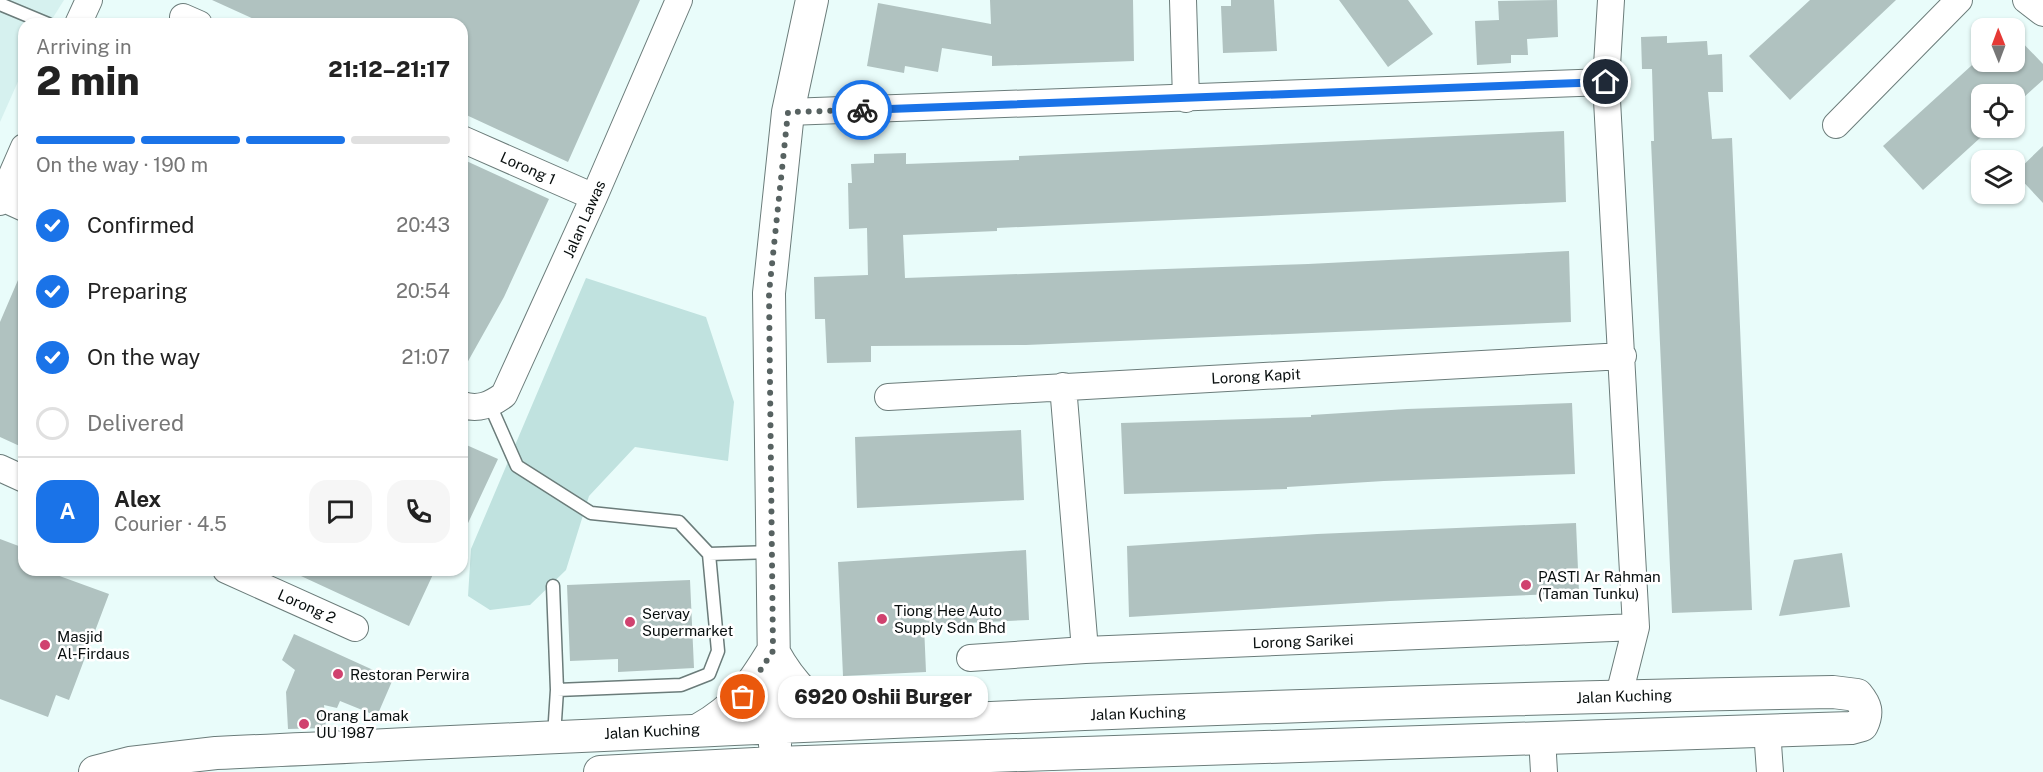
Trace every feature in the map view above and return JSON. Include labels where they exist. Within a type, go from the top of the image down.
[{"type":"street","points":[[80,18],[88,0]]},
{"type":"street","name":"Jalan Lawas","points":[[490,405],[504,394],[594,197],[679,0]]},
{"type":"street","points":[[775,764],[769,293],[788,112],[812,0]]},
{"type":"street","points":[[1183,0],[1186,99]]},
{"type":"street","points":[[1611,0],[1606,82],[1623,356],[1636,627],[1619,695]]},
{"type":"street","points":[[1836,125],[1959,0]]},
{"type":"street","points":[[2026,0],[2043,13]]},
{"type":"street","points":[[788,112],[1606,82]]},
{"type":"street","name":"Lorong 1","points":[[468,142],[594,197]]},
{"type":"street","points":[[9,202],[18,169]]},
{"type":"street","name":"Lorong Kapit","points":[[888,397],[1623,356]]},
{"type":"street","points":[[1063,386],[1085,650]]},
{"type":"street","points":[[468,406],[490,405]]},
{"type":"street","points":[[0,468],[18,476]]},
{"type":"street","name":"Lorong 2","points":[[239,576],[355,628]]},
{"type":"street","name":"Lorong Sarikei","points":[[970,658],[1085,650],[1636,627]]},
{"type":"street","points":[[773,651],[788,678],[807,698],[850,724]]},
{"type":"street","points":[[700,729],[724,715],[743,697],[773,651]]},
{"type":"street","name":"Jalan Kuching","points":[[95,772],[130,763],[216,753],[700,729],[1619,695],[1833,692],[1857,695],[1866,705],[1867,716],[1862,725],[1851,729],[1767,729],[1542,738],[1240,761],[775,764],[600,772]]},
{"type":"street","points":[[1238,709],[1240,761]]},
{"type":"street","points":[[1198,711],[1201,761]]},
{"type":"street","points":[[1767,729],[1770,772]]},
{"type":"street","points":[[1542,738],[1544,772]]},
{"type":"lane","points":[[0,4],[34,18]]},
{"type":"lane","points":[[490,405],[518,466],[591,513],[678,522],[709,554],[718,651],[709,674],[681,684],[557,690]]},
{"type":"lane","points":[[709,554],[772,552]]},
{"type":"lane","points":[[554,586],[557,690],[554,736]]},
{"type":"shaded area","points":[[0,0],[64,0],[53,18],[18,18],[18,82],[0,122]]},
{"type":"shaded area","points":[[586,278],[706,317],[734,402],[728,461],[635,447],[589,496],[566,570],[530,605],[490,610],[468,596],[471,549]]},
{"type":"building","points":[[212,0],[640,0],[568,162],[468,116],[468,18],[252,18]]},
{"type":"building","points":[[990,0],[1133,0],[1134,61],[992,66],[992,56],[942,48],[938,72],[905,66],[904,73],[867,66],[878,3],[991,24]]},
{"type":"building","points":[[1231,0],[1274,0],[1277,51],[1223,53],[1221,6],[1231,6]]},
{"type":"building","points":[[1339,0],[1408,0],[1433,34],[1388,67]]},
{"type":"building","points":[[1557,0],[1558,37],[1527,39],[1528,55],[1511,55],[1511,63],[1477,65],[1475,21],[1499,20],[1498,1]]},
{"type":"building","points":[[1810,0],[1896,0],[1790,100],[1749,56]]},
{"type":"building","points":[[1667,36],[1667,43],[1707,41],[1708,55],[1722,54],[1723,92],[1708,92],[1712,139],[1732,138],[1752,610],[1672,613],[1651,141],[1654,141],[1652,69],[1642,69],[1641,37]]},
{"type":"building","points":[[2025,45],[2043,64],[2043,80],[2025,96],[2025,84],[1971,84],[1971,138],[1980,138],[1923,190],[1883,146],[1971,66],[1971,72],[2025,72]]},
{"type":"building","points":[[1564,131],[1566,202],[997,228],[997,231],[903,235],[905,278],[1308,264],[1569,251],[1571,322],[1026,345],[871,346],[871,362],[827,363],[825,319],[815,319],[814,277],[868,275],[867,228],[849,229],[848,183],[852,183],[851,164],[874,163],[874,154],[906,153],[906,164],[1019,160],[1019,156]]},
{"type":"building","points":[[2043,146],[2043,203],[2025,184],[2025,163]]},
{"type":"building","points":[[468,162],[549,199],[504,297],[468,361]]},
{"type":"building","points":[[18,280],[18,445],[0,437],[0,322]]},
{"type":"building","points":[[1572,403],[1575,474],[1384,481],[1287,487],[1287,489],[1124,494],[1121,423],[1311,417],[1311,415],[1407,409]]},
{"type":"building","points":[[1021,430],[1024,500],[857,508],[855,437]]},
{"type":"building","points":[[468,446],[498,459],[468,523]]},
{"type":"building","points":[[1576,523],[1579,593],[1390,601],[1129,617],[1127,546],[1317,534]]},
{"type":"building","name":"Masjid Al-Firdaus","points":[[0,539],[18,546],[18,576],[60,576],[109,594],[69,700],[56,695],[48,717],[0,699]]},
{"type":"building","points":[[1026,550],[1029,620],[924,625],[926,672],[843,676],[838,562]]},
{"type":"building","points":[[1842,553],[1850,607],[1779,616],[1794,560]]},
{"type":"building","points":[[301,576],[432,576],[409,626]]},
{"type":"building","name":"Servay Supermarket","points":[[690,580],[694,668],[618,672],[618,659],[570,661],[567,585]]},
{"type":"building","name":"Restoran Perwira","points":[[294,634],[393,679],[377,716],[340,701],[337,708],[324,705],[326,728],[288,729],[286,692],[295,670],[282,660]]},
{"type":"way so far","points":[[743,697],[773,651],[769,293],[788,112],[862,110]]},
{"type":"place","name":"PASTI Ar Rahman (Taman Tunku)","points":[[1526,585]]},
{"type":"place","name":"Tiong Hee Auto Supply Sdn Bhd","points":[[882,619]]},
{"type":"place","name":"Servay Supermarket","points":[[630,622]]},
{"type":"place","name":"Masjid Al-Firdaus","points":[[45,645]]},
{"type":"place","name":"Restoran Perwira","points":[[338,674]]},
{"type":"place","name":"6920 Oshii Burger","points":[[743,697]]},
{"type":"place","name":"Orang Lamak UU 1987","points":[[304,724]]},
{"type":"route","points":[[862,110],[1606,82]]}]
